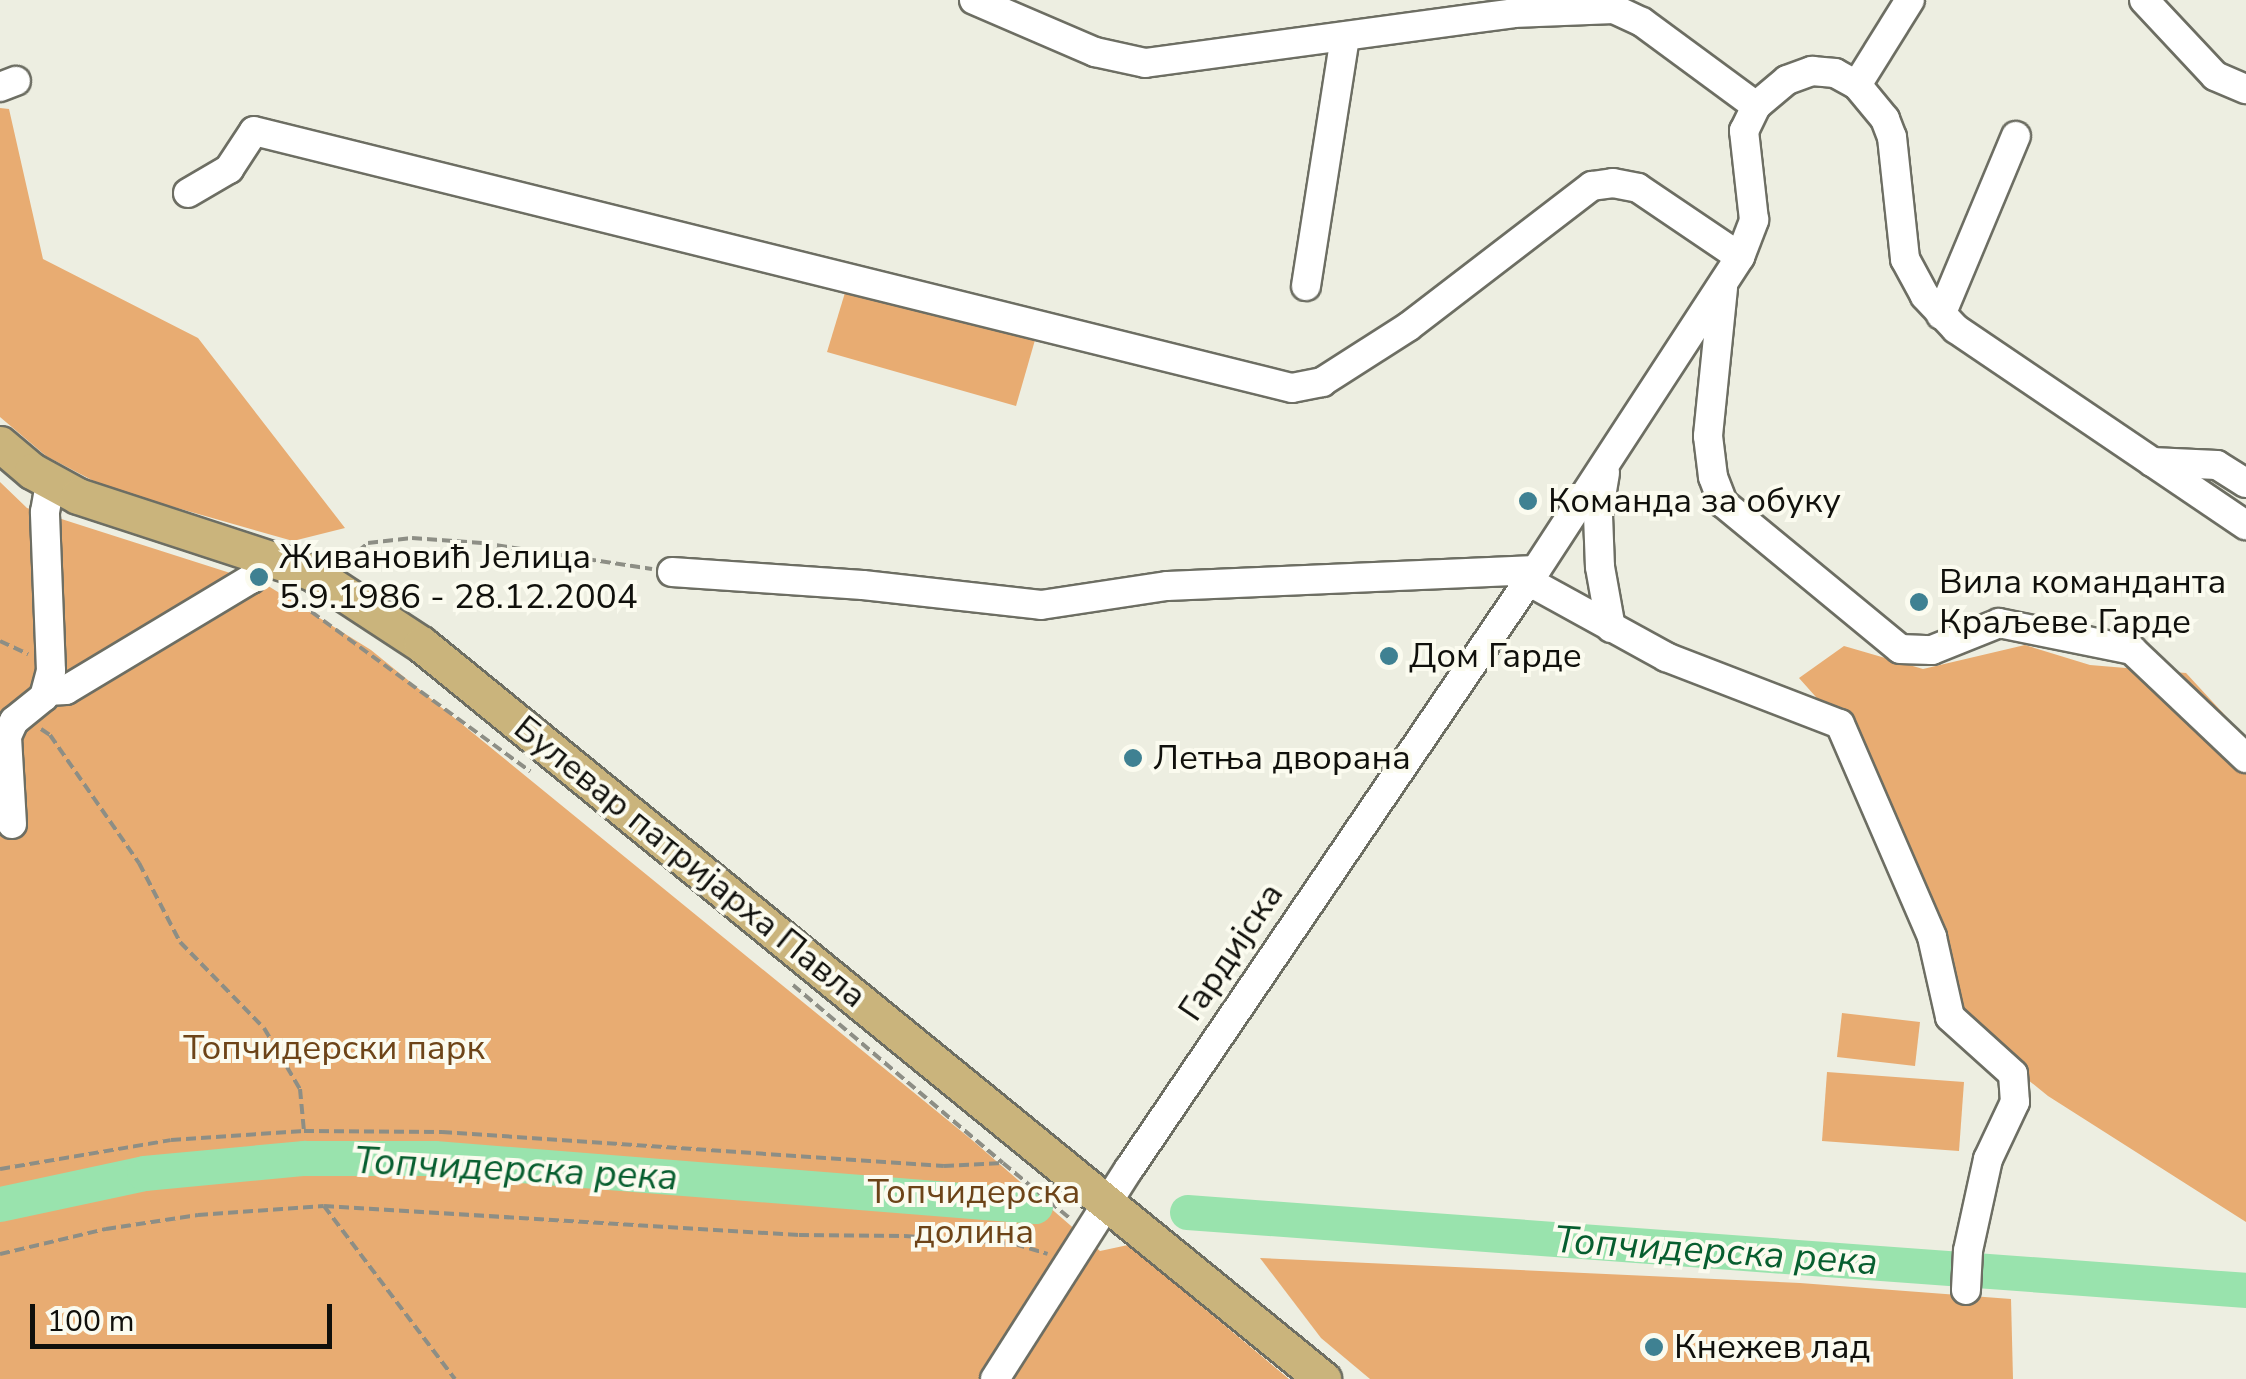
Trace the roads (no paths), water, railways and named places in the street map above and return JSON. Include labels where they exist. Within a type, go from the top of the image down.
[{"type":"main road","name":"Булевар патријарха Павла","points":[[0,444],[50,483],[95,503],[265,565],[325,579],[420,644],[1108,1200],[1323,1379]]},
{"type":"street","points":[[974,0],[1095,52],[1145,63],[1514,13],[1614,9],[1642,22],[1756,106]]},
{"type":"street","points":[[1857,85],[1910,0]]},
{"type":"street","points":[[2144,0],[2215,76],[2246,89]]},
{"type":"street","points":[[1306,286],[1344,37]]},
{"type":"street","points":[[188,193],[229,169],[254,131],[1292,388],[1322,382],[1408,327],[1592,186],[1612,183],[1638,188],[1740,257],[1752,230],[1743,142],[1747,120],[1756,106],[1787,80],[1812,71],[1835,73],[1857,85],[1885,119],[1892,137],[1905,259],[1913,279],[1941,315],[1976,346],[2246,525]]},
{"type":"street","points":[[1941,315],[2016,136]]},
{"type":"street","name":"Гардијска","points":[[994,1379],[1108,1200],[1532,575],[1740,257]]},
{"type":"street","points":[[1723,282],[1708,436],[1713,477],[1723,504],[1900,649],[1932,650],[1999,622],[2132,650],[2246,758]]},
{"type":"street","points":[[1606,461],[1598,515],[1600,567],[1611,628]]},
{"type":"street","points":[[2151,462],[2217,465],[2246,484]]},
{"type":"street","points":[[12,824],[4,746],[14,721],[40,702],[47,690],[51,663],[44,512],[50,483]]},
{"type":"street","points":[[47,690],[66,690],[265,565]]},
{"type":"street","points":[[672,572],[864,585],[1040,604],[1166,586],[1532,575],[1611,628],[1666,657],[1840,724],[1932,936],[1950,1017],[2014,1074],[2015,1102],[1988,1159],[1968,1251],[1966,1290]]},
{"type":"waterway","name":"Топчидерска река","points":[[0,1204],[144,1173],[304,1158],[434,1158],[1035,1206]]},
{"type":"waterway","name":"Топчидерска река","points":[[1187,1212],[2246,1290]]},
{"type":"place","name":"Команда за обуку","points":[[1528,501]]},
{"type":"place","name":"Живановић Јелица 5.9.1986 - 28.12.2004","points":[[259,577]]},
{"type":"place","name":"Вила команданта Краљеве Гарде","points":[[1919,602]]},
{"type":"place","name":"Дом Гарде","points":[[1389,656]]},
{"type":"place","name":"Летња дворана","points":[[1133,758]]},
{"type":"place","name":"Кнежев лад","points":[[1654,1347]]},
{"type":"park label","name":"Топчидерски парк","points":[[334,1048]]},
{"type":"park label","name":"Топчидерска долина","points":[[974,1212]]}]
